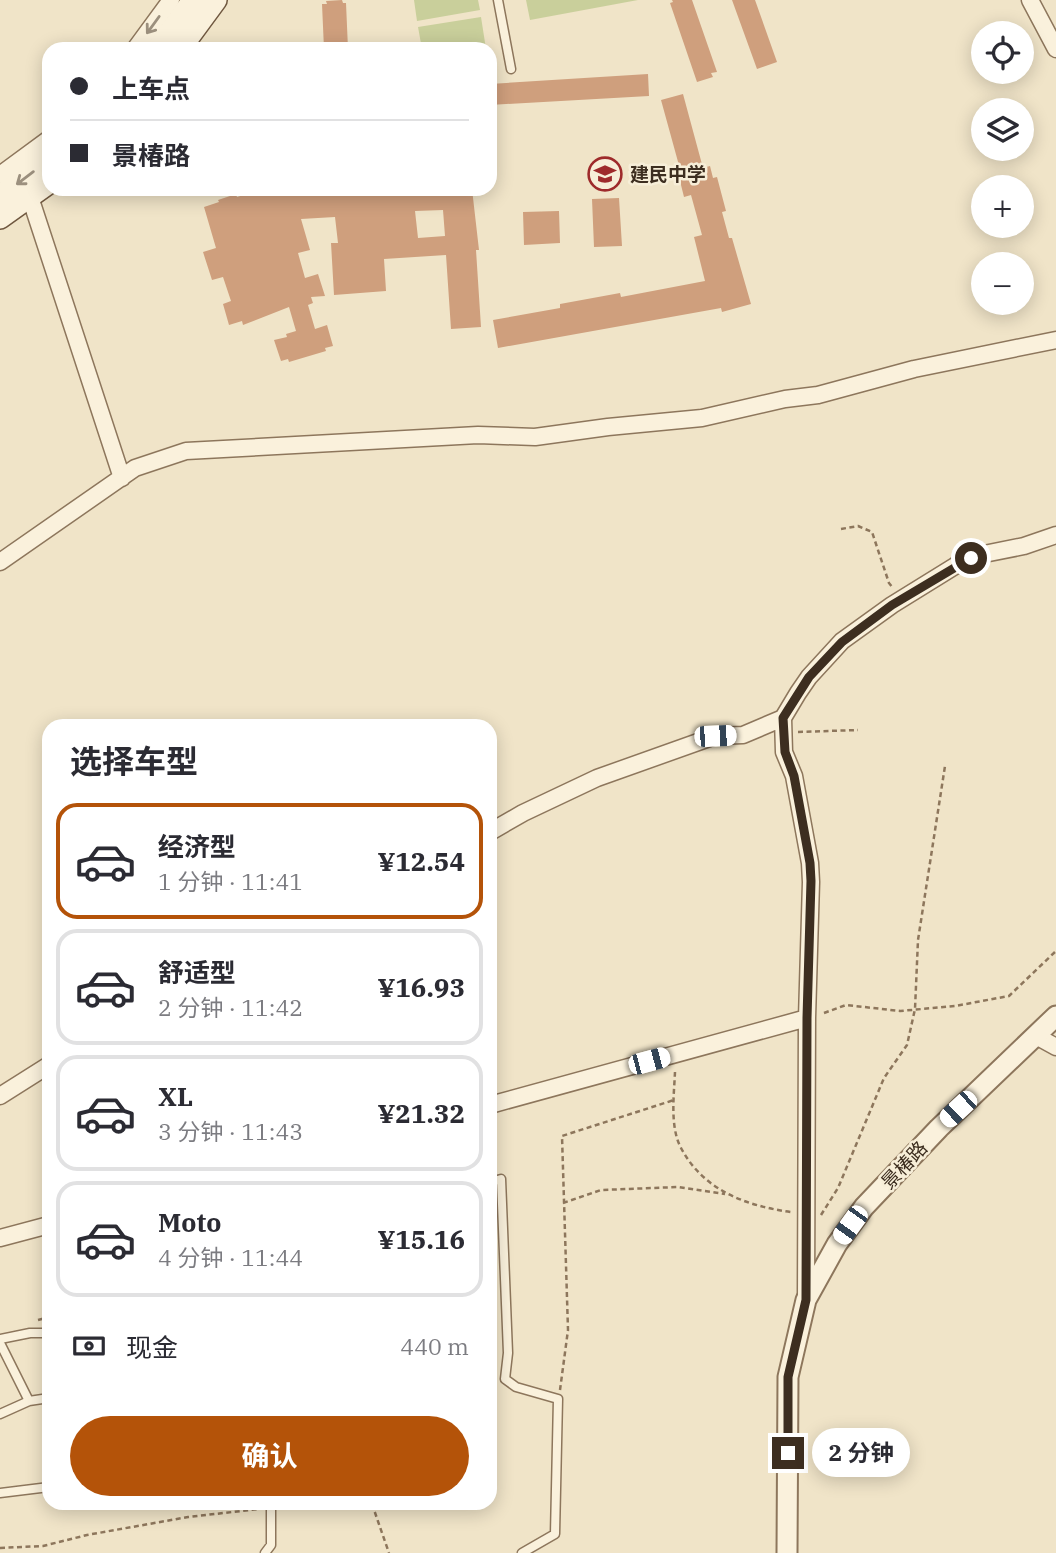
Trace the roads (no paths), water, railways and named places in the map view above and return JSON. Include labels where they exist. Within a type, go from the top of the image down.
[{"type":"main road","points":[[162,42],[193,0]]},
{"type":"main road","points":[[185,42],[215,0]]},
{"type":"main road","points":[[0,190],[42,163]]},
{"type":"main road","points":[[0,218],[42,189]]},
{"type":"street","points":[[140,42],[171,0]]},
{"type":"street","points":[[1030,0],[1056,50]]},
{"type":"street","points":[[0,190],[42,146]]},
{"type":"street","points":[[30,198],[122,478]]},
{"type":"street","points":[[0,562],[135,468],[153,460],[202,449],[478,435],[536,436],[702,418],[785,399],[818,395],[914,369],[1056,340]]},
{"type":"street","points":[[497,828],[597,778],[715,736],[743,735],[783,718],[809,677],[842,642],[902,599],[971,558],[1024,546],[1056,535]]},
{"type":"street","points":[[783,718],[785,752],[794,776],[810,863],[806,1300]]},
{"type":"street","name":"景椿路","points":[[787,1553],[788,1377],[806,1300],[837,1244],[864,1207],[939,1128],[1056,1016]]},
{"type":"street","points":[[497,1103],[807,1018]]},
{"type":"street","points":[[1036,1036],[1056,1047]]},
{"type":"street","points":[[0,1096],[42,1069]]},
{"type":"street","points":[[0,1238],[42,1227]]},
{"type":"lane","points":[[498,0],[511,69]]},
{"type":"lane","points":[[497,1180],[501,1179],[508,1353],[505,1379],[516,1387],[558,1399],[555,1534],[522,1553]]},
{"type":"lane","points":[[29,1401],[0,1341],[30,1333],[42,1333]]},
{"type":"lane","points":[[0,1414],[29,1401],[42,1399]]},
{"type":"lane","points":[[0,1493],[42,1488]]},
{"type":"lane","points":[[265,1553],[271,1545],[271,1510]]},
{"type":"place","name":"建民中学","points":[[605,174]]}]
